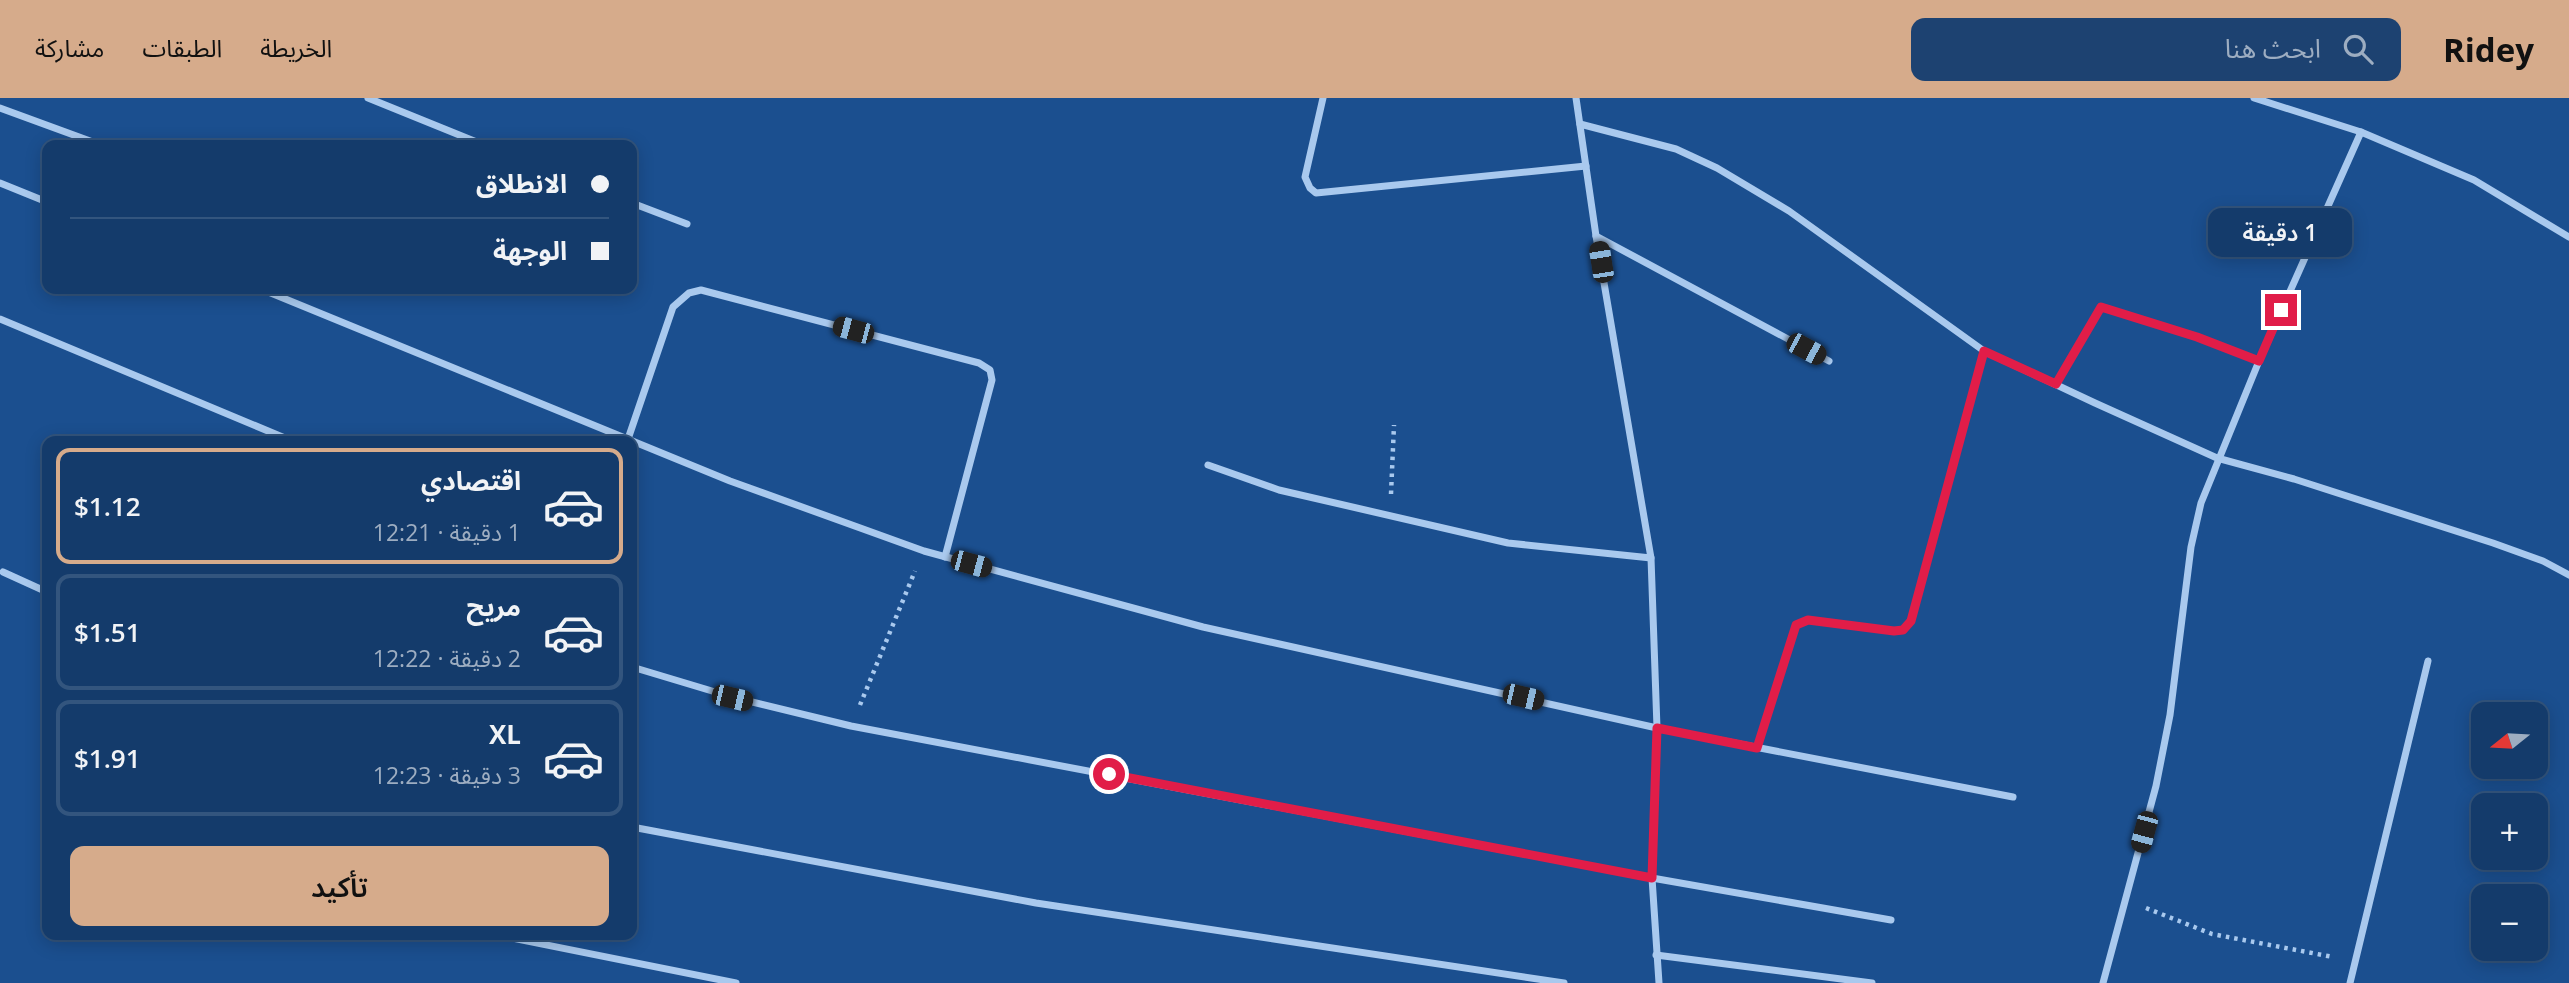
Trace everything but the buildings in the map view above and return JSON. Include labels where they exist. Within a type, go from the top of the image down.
[{"type":"street","points":[[368,98],[472,140]]},
{"type":"street","points":[[1323,98],[1305,177],[1310,188],[1316,193],[1586,166]]},
{"type":"street","points":[[1576,98],[1651,558],[1657,728],[1652,878],[1659,983]]},
{"type":"street","points":[[2254,98],[2361,132],[2474,180],[2569,237]]},
{"type":"street","points":[[0,108],[87,140]]},
{"type":"street","points":[[1580,124],[1676,149],[1717,167],[1789,211],[1984,351],[2217,458],[2294,479],[2493,543],[2543,561],[2569,575]]},
{"type":"street","points":[[2103,983],[2157,786],[2170,715],[2193,536],[2201,503],[2217,458],[2361,132]]},
{"type":"street","points":[[0,183],[42,200]]},
{"type":"street","points":[[637,205],[687,224]]},
{"type":"street","points":[[1597,236],[1829,361]]},
{"type":"street","points":[[629,436],[673,307],[690,293],[701,290],[979,363],[990,370],[992,380],[945,556]]},
{"type":"street","points":[[273,294],[621,436]]},
{"type":"street","points":[[2056,384],[2101,307],[2197,337],[2259,361]]},
{"type":"street","points":[[0,319],[280,436]]},
{"type":"street","points":[[1757,748],[1796,625],[1808,620],[1894,631],[1903,630],[1911,621],[1984,351]]},
{"type":"street","points":[[637,443],[730,481],[923,551],[1203,627],[1657,728],[2013,797]]},
{"type":"street","points":[[1208,465],[1279,490],[1508,543],[1651,558]]},
{"type":"street","points":[[3,572],[42,590]]},
{"type":"street","points":[[2350,983],[2428,661]]},
{"type":"street","points":[[637,669],[732,698],[851,726],[1652,878],[1891,920]]},
{"type":"street","points":[[637,828],[1036,903],[1564,983]]},
{"type":"street","points":[[522,940],[736,983]]},
{"type":"street","points":[[1656,955],[1872,983]]},
{"type":"path","points":[[1390,516],[1394,425]]},
{"type":"path","points":[[851,726],[923,551]]},
{"type":"path","points":[[2126,900],[2212,934],[2356,962]]},
{"type":"route","points":[[1109,774],[1652,878],[1657,728],[1757,748],[1796,625],[1808,620],[1894,631],[1903,630],[1911,621],[1984,351],[2056,384],[2098,309],[2106,307],[2259,361],[2281,310]]}]
